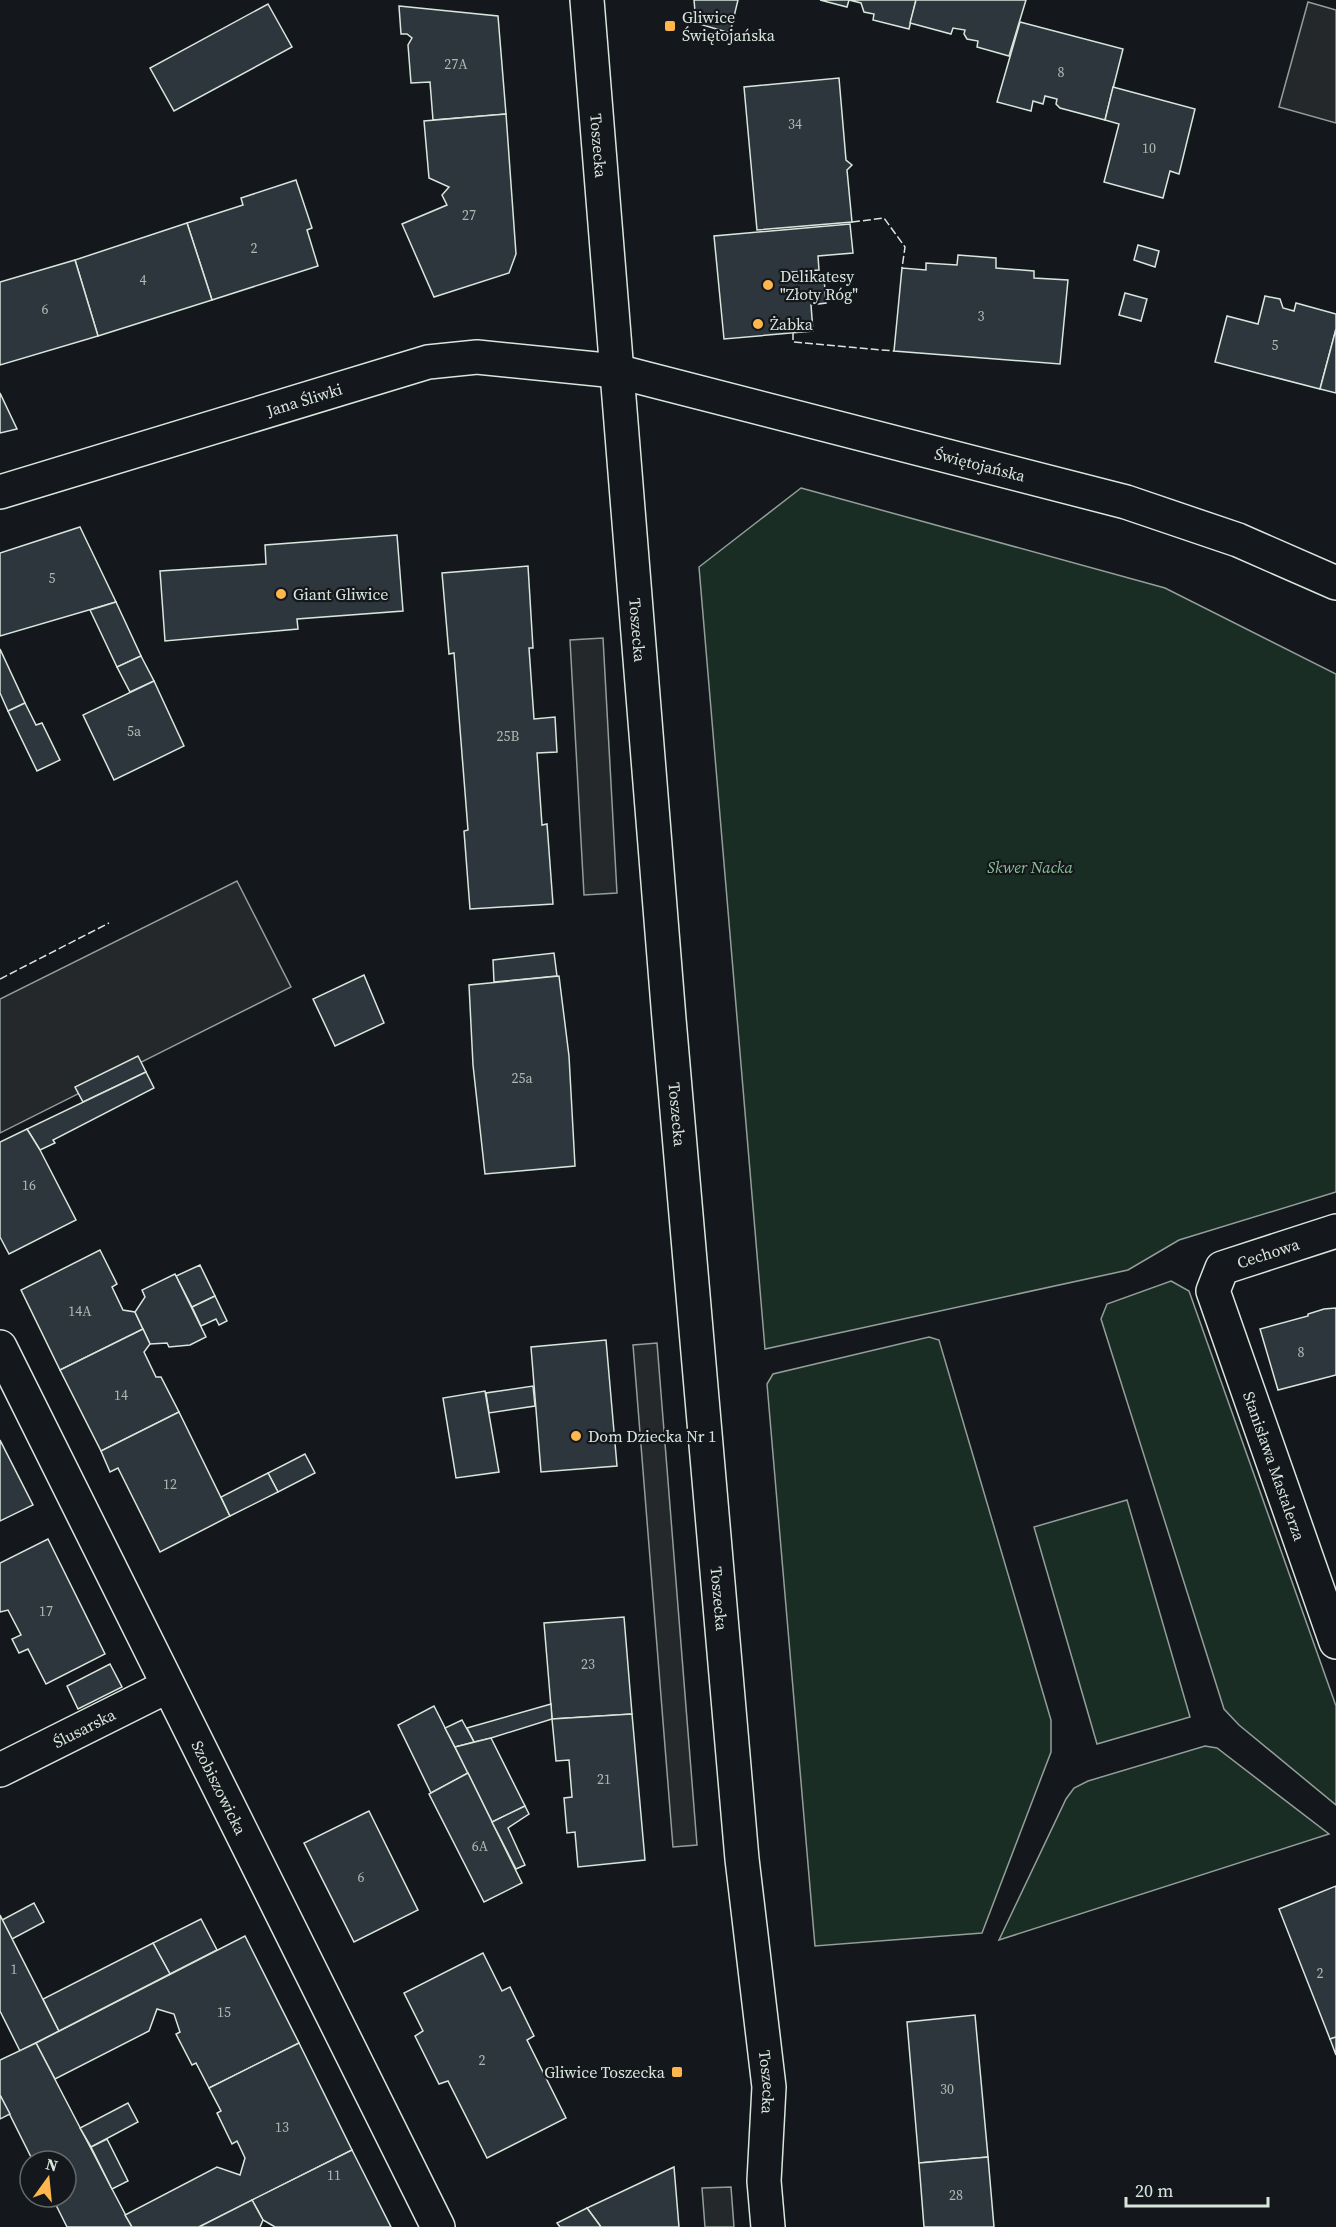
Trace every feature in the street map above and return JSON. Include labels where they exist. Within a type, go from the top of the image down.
[{"type":"street","name":"Toszecka","points":[[587,0],[668,1008],[742,1859],[769,2087],[765,2181],[768,2227]]},
{"type":"street","name":"Jana Śliwki","points":[[0,492],[428,363],[477,357],[616,371]]},
{"type":"street","name":"Świętojańska","points":[[616,371],[1126,502],[1238,540],[1336,583]]},
{"type":"street","name":"Cechowa","points":[[1213,1291],[1222,1268],[1336,1231]]},
{"type":"street","name":"Stanisława Mastalerza","points":[[1213,1291],[1336,1642]]},
{"type":"street","name":"Szobiszowicka","points":[[0,1347],[438,2227]]},
{"type":"street","name":"Ślusarska","points":[[0,1770],[168,1686]]},
{"type":"green space","name":"Skwer Nacka","points":[[801,488],[1165,588],[1336,674],[1336,1192],[1179,1240],[1128,1270],[765,1349],[699,567]]},
{"type":"green space","points":[[1171,1281],[1189,1291],[1336,1706],[1336,1805],[1239,1725],[1224,1709],[1101,1319],[1107,1304]]},
{"type":"green space","points":[[929,1337],[939,1340],[1051,1720],[1051,1752],[982,1933],[815,1946],[767,1384],[773,1374]]},
{"type":"green space","points":[[1127,1500],[1190,1717],[1097,1744],[1034,1527]]},
{"type":"green space","points":[[1205,1746],[1217,1748],[1329,1834],[999,1940],[1066,1799],[1074,1788],[1088,1781]]},
{"type":"shaded area","points":[[1308,2],[1336,10],[1336,123],[1279,107]]},
{"type":"shaded area","points":[[603,638],[617,893],[584,895],[570,640]]},
{"type":"shaded area","points":[[237,881],[291,987],[0,1133],[0,999]]},
{"type":"shaded area","points":[[657,1343],[697,1845],[673,1847],[633,1345]]},
{"type":"shaded area","points":[[731,2187],[734,2227],[705,2227],[702,2188]]},
{"type":"building","points":[[694,0],[738,0],[730,33],[696,23]]},
{"type":"building","points":[[820,0],[849,0],[847,7]]},
{"type":"building","points":[[849,0],[916,0],[909,29],[873,20],[874,14],[864,12],[861,3]]},
{"type":"building","points":[[916,0],[1026,0],[1009,56],[977,47],[978,41],[967,39],[964,34],[965,30],[953,28],[951,34],[910,23]]},
{"type":"building","points":[[268,4],[292,47],[174,111],[150,68]]},
{"type":"building","points":[[399,6],[498,16],[506,114],[433,120],[430,82],[411,83],[408,45],[412,38],[407,34],[401,34]]},
{"type":"building","points":[[1020,22],[1123,49],[1105,120],[1060,108],[1056,104],[1057,99],[1045,96],[1043,104],[1033,101],[1031,111],[997,102]]},
{"type":"building","points":[[839,78],[846,160],[852,165],[847,170],[852,222],[757,230],[744,87]]},
{"type":"building","points":[[1113,87],[1195,109],[1179,174],[1170,171],[1163,198],[1104,182],[1119,124],[1105,120]]},
{"type":"building","points":[[506,114],[516,254],[509,273],[434,297],[402,224],[447,205],[442,195],[449,187],[429,178],[424,121]]},
{"type":"building","points":[[296,180],[312,228],[307,230],[318,266],[212,300],[187,223],[243,205],[241,198]]},
{"type":"building","points":[[187,223],[212,300],[98,336],[75,260]]},
{"type":"building","points":[[850,224],[853,253],[818,256],[819,270],[792,272],[793,281],[824,278],[826,303],[811,305],[813,331],[724,339],[714,236]]},
{"type":"building","points":[[1138,245],[1159,251],[1155,267],[1134,260]]},
{"type":"building","points":[[958,255],[996,258],[996,268],[1034,271],[1034,278],[1068,280],[1060,364],[894,351],[902,268],[926,270],[926,263],[957,265]]},
{"type":"building","points":[[75,260],[98,336],[0,365],[0,282]]},
{"type":"building","points":[[1125,293],[1147,299],[1141,321],[1119,315]]},
{"type":"building","points":[[1265,296],[1280,299],[1283,308],[1294,311],[1296,303],[1336,314],[1336,329],[1320,389],[1215,362],[1227,316],[1258,324]]},
{"type":"building","points":[[1336,329],[1336,393],[1320,389]]},
{"type":"building","points":[[0,393],[17,429],[0,433]]},
{"type":"building","points":[[80,527],[116,602],[0,636],[0,553]]},
{"type":"building","name":"Giant Gliwice","points":[[397,535],[403,611],[297,619],[298,629],[165,641],[160,571],[266,564],[265,545]]},
{"type":"building","points":[[528,566],[533,648],[529,648],[534,719],[555,717],[557,752],[537,753],[542,825],[547,824],[553,904],[470,909],[464,831],[468,830],[454,653],[449,654],[442,573]]},
{"type":"building","points":[[116,602],[141,656],[117,667],[90,610]]},
{"type":"building","points":[[0,649],[25,703],[8,711],[0,693]]},
{"type":"building","points":[[141,656],[154,681],[130,692],[117,667]]},
{"type":"building","points":[[154,681],[184,746],[114,780],[83,715]]},
{"type":"building","points":[[25,703],[36,725],[42,723],[60,760],[37,771],[8,711]]},
{"type":"building","points":[[554,953],[557,976],[494,982],[493,960]]},
{"type":"building","points":[[364,975],[384,1023],[335,1046],[313,999]]},
{"type":"building","points":[[559,976],[569,1056],[575,1166],[485,1174],[473,1065],[469,985]]},
{"type":"building","points":[[138,1056],[146,1072],[83,1102],[75,1087]]},
{"type":"building","points":[[146,1072],[154,1088],[53,1140],[55,1143],[40,1150],[27,1129]]},
{"type":"building","points":[[27,1129],[76,1220],[9,1254],[0,1237],[0,1142]]},
{"type":"building","points":[[100,1250],[117,1284],[112,1287],[123,1310],[135,1312],[143,1329],[60,1370],[21,1290]]},
{"type":"building","points":[[200,1265],[215,1296],[192,1307],[176,1276]]},
{"type":"building","points":[[175,1274],[206,1337],[190,1345],[169,1347],[167,1343],[150,1344],[135,1312],[145,1297],[142,1290]]},
{"type":"building","points":[[215,1296],[227,1321],[219,1325],[216,1319],[201,1326],[192,1307]]},
{"type":"building","points":[[1336,1308],[1336,1375],[1278,1390],[1260,1329],[1308,1316],[1308,1314],[1324,1309]]},
{"type":"building","points":[[143,1329],[150,1344],[144,1352],[156,1377],[161,1377],[179,1412],[101,1451],[60,1370]]},
{"type":"building","name":"Dom Dziecka Nr 1","points":[[606,1340],[617,1466],[541,1472],[531,1347]]},
{"type":"building","points":[[533,1386],[535,1406],[489,1413],[486,1393]]},
{"type":"building","points":[[485,1391],[499,1472],[456,1478],[443,1398]]},
{"type":"building","points":[[179,1412],[230,1516],[160,1552],[118,1468],[110,1472],[101,1451]]},
{"type":"building","points":[[0,1440],[33,1505],[0,1521]]},
{"type":"building","points":[[305,1454],[315,1473],[278,1492],[268,1473]]},
{"type":"building","points":[[268,1473],[278,1492],[230,1516],[221,1497]]},
{"type":"building","points":[[48,1539],[105,1654],[46,1684],[28,1649],[19,1653],[12,1639],[21,1635],[8,1610],[0,1612],[0,1563]]},
{"type":"building","points":[[624,1617],[632,1714],[552,1719],[544,1623]]},
{"type":"building","points":[[110,1664],[122,1687],[78,1709],[67,1686]]},
{"type":"building","points":[[551,1704],[552,1719],[491,1738],[474,1742],[467,1728]]},
{"type":"building","points":[[434,1706],[468,1773],[431,1793],[398,1725]]},
{"type":"building","points":[[632,1714],[645,1860],[578,1867],[575,1832],[567,1833],[564,1798],[572,1797],[569,1760],[556,1761],[552,1719]]},
{"type":"building","points":[[462,1720],[474,1742],[455,1747],[445,1728]]},
{"type":"building","points":[[491,1738],[525,1806],[492,1822],[455,1747]]},
{"type":"building","points":[[468,1773],[522,1883],[484,1902],[429,1794]]},
{"type":"building","points":[[525,1806],[529,1814],[508,1828],[525,1865],[516,1869],[492,1822]]},
{"type":"building","points":[[369,1811],[418,1910],[354,1942],[304,1843]]},
{"type":"building","points":[[1336,1886],[1336,2037],[1330,2039],[1279,1909]]},
{"type":"building","points":[[34,1903],[44,1922],[12,1939],[2,1920]]},
{"type":"building","points":[[0,1915],[59,2031],[20,2051],[0,2011]]},
{"type":"building","points":[[201,1919],[217,1950],[170,1974],[153,1943]]},
{"type":"building","points":[[245,1936],[299,2043],[209,2088],[196,2063],[192,2065],[176,2034],[180,2032],[174,2014],[157,2009],[149,2031],[55,2079],[36,2043]]},
{"type":"building","points":[[153,1943],[170,1974],[59,2031],[43,1999]]},
{"type":"building","points":[[483,1953],[502,1991],[510,1987],[534,2036],[527,2040],[566,2118],[487,2158],[448,2081],[439,2084],[415,2036],[423,2031],[404,1993]]},
{"type":"building","points":[[975,2015],[988,2157],[919,2163],[907,2022]]},
{"type":"building","points":[[1336,2037],[1336,2055],[1330,2039]]},
{"type":"building","points":[[36,2043],[132,2227],[67,2227],[58,2209],[78,2209],[78,2149],[27,2149],[0,2095],[0,2060]]},
{"type":"building","points":[[299,2043],[352,2150],[199,2227],[132,2227],[125,2215],[217,2167],[240,2175],[245,2158],[237,2141],[232,2144],[217,2113],[221,2111],[209,2088]]},
{"type":"building","points":[[0,2095],[10,2114],[0,2119]]},
{"type":"building","points":[[128,2103],[138,2122],[91,2147],[80,2128]]},
{"type":"building","points":[[107,2139],[128,2181],[112,2189],[91,2147]]},
{"type":"building","points":[[352,2150],[391,2227],[275,2227],[263,2220],[252,2200]]},
{"type":"building","points":[[988,2157],[994,2227],[924,2227],[919,2163]]},
{"type":"building","points":[[674,2167],[679,2227],[601,2227],[587,2208]]},
{"type":"building","points":[[252,2200],[263,2220],[260,2227],[199,2227]]},
{"type":"building","points":[[587,2208],[601,2227],[560,2227],[557,2223]]},
{"type":"fence","points":[[852,222],[884,218],[905,247],[902,268]]},
{"type":"fence","points":[[793,332],[793,342],[894,351]]},
{"type":"fence","points":[[0,979],[109,923]]},
{"type":"place","name":"Gliwice Świętojańska","points":[[670,26]]},
{"type":"place","name":"Delikatesy \"Złoty Róg\"","points":[[768,285]]},
{"type":"place","name":"Żabka","points":[[758,324]]},
{"type":"place","name":"Giant Gliwice","points":[[281,594]]},
{"type":"place","name":"Dom Dziecka Nr 1","points":[[576,1436]]},
{"type":"place","name":"Gliwice Toszecka","points":[[677,2072]]}]
